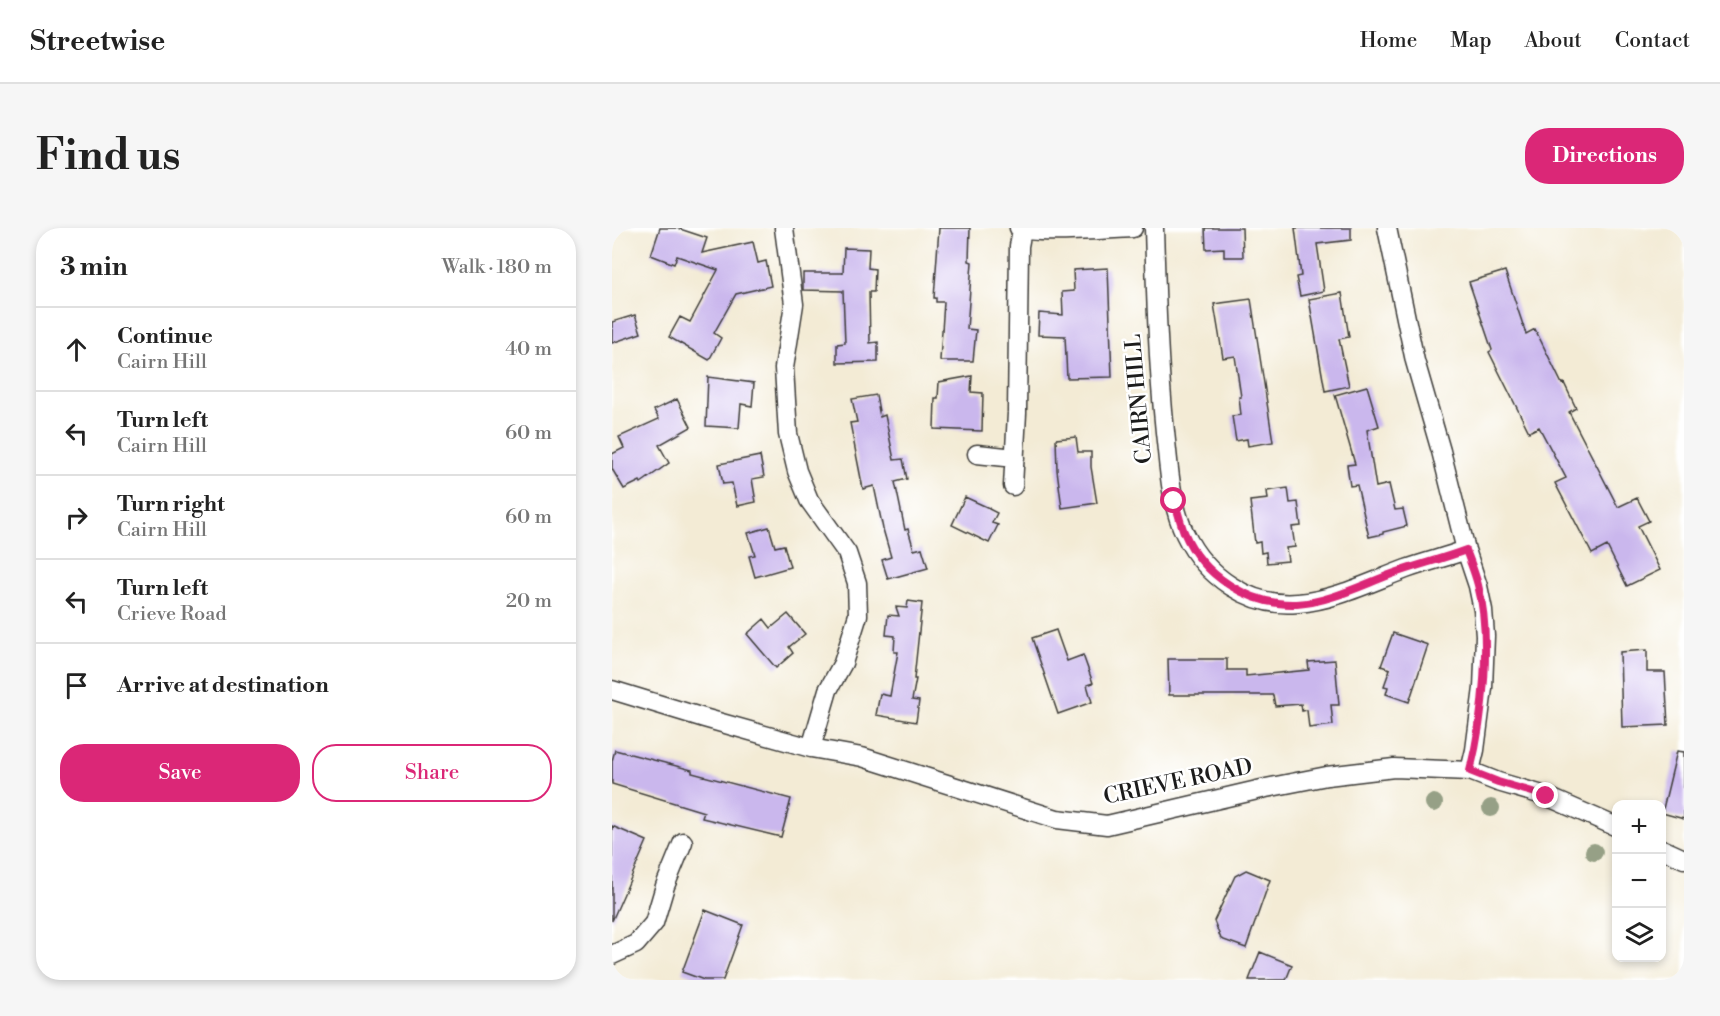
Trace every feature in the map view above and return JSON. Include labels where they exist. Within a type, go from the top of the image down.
[{"type":"street","points":[[784,228],[794,304],[784,368],[788,434],[797,471],[809,500],[847,553],[857,583],[858,615],[843,663],[828,690],[811,748]]},
{"type":"street","points":[[1013,486],[1017,413],[1020,229],[1133,228]]},
{"type":"street","name":"CAIRN HILL","points":[[1154,228],[1159,368],[1174,501],[1185,533],[1200,558],[1212,571],[1242,593],[1268,602],[1296,604],[1324,599],[1413,566],[1466,550]]},
{"type":"street","points":[[1387,228],[1415,360],[1466,550],[1478,586],[1485,636],[1483,688],[1470,771]]},
{"type":"street","points":[[977,454],[1015,458]]},
{"type":"street","name":"CRIEVE ROAD","points":[[612,690],[811,748],[862,757],[1057,819],[1107,825],[1266,788],[1327,776],[1394,768],[1470,771],[1546,796],[1612,825]]},
{"type":"street","points":[[612,955],[636,944],[654,923],[665,886],[683,842]]},
{"type":"street","points":[[1666,851],[1684,859]]},
{"type":"building","points":[[660,228],[677,228],[707,238],[702,253],[753,242],[758,263],[766,261],[771,286],[736,294],[714,333],[721,338],[709,360],[669,337],[680,317],[690,322],[718,270],[677,256],[674,264],[651,255]]},
{"type":"building","points":[[939,228],[970,228],[969,261],[972,262],[967,329],[976,330],[973,361],[940,360],[944,302],[936,302],[934,298]]},
{"type":"building","points":[[1205,228],[1242,228],[1243,257],[1224,257],[1224,248],[1206,249]]},
{"type":"building","points":[[1295,228],[1351,228],[1351,240],[1317,244],[1324,291],[1300,296],[1296,277],[1301,276]]},
{"type":"building","points":[[844,248],[869,249],[868,268],[875,269],[874,292],[869,292],[870,343],[878,342],[878,362],[837,363],[837,344],[845,343],[843,291],[803,290],[803,273],[843,273]]},
{"type":"building","points":[[1108,268],[1112,377],[1067,378],[1065,336],[1038,335],[1039,313],[1063,315],[1062,292],[1074,291],[1073,270]]},
{"type":"building","points":[[1505,271],[1526,334],[1535,329],[1562,384],[1564,383],[1576,408],[1569,412],[1618,507],[1637,498],[1649,521],[1638,526],[1660,570],[1627,586],[1607,546],[1592,554],[1555,483],[1566,478],[1539,427],[1529,432],[1489,352],[1492,350],[1469,282]]},
{"type":"building","points":[[1342,293],[1349,337],[1339,339],[1349,386],[1325,391],[1309,299]]},
{"type":"building","points":[[1251,299],[1273,442],[1248,446],[1247,439],[1236,441],[1232,416],[1241,415],[1239,397],[1241,397],[1235,356],[1223,358],[1214,304]]},
{"type":"building","points":[[635,315],[641,333],[612,343],[612,322]]},
{"type":"building","points":[[972,376],[971,392],[983,393],[982,431],[934,429],[935,398],[938,398],[939,382]]},
{"type":"building","points":[[708,377],[754,383],[752,406],[741,404],[739,428],[706,426]]},
{"type":"building","points":[[1367,386],[1379,426],[1367,430],[1376,487],[1389,484],[1395,510],[1403,509],[1407,526],[1369,537],[1357,485],[1350,486],[1347,465],[1355,464],[1335,395]]},
{"type":"building","points":[[876,395],[880,417],[885,415],[894,460],[903,459],[907,479],[895,482],[905,530],[908,529],[914,550],[922,548],[928,568],[888,579],[882,560],[891,557],[874,486],[863,489],[850,423],[857,422],[852,399]]},
{"type":"building","points":[[677,399],[691,427],[659,445],[669,463],[641,483],[640,481],[624,489],[612,469],[612,454],[624,448],[619,437],[659,419],[654,410]]},
{"type":"building","points":[[1076,437],[1078,452],[1091,452],[1097,503],[1062,508],[1056,439]]},
{"type":"building","points":[[760,456],[764,477],[752,479],[756,502],[737,506],[732,483],[723,484],[719,464]]},
{"type":"building","points":[[1288,488],[1290,503],[1298,502],[1301,526],[1292,527],[1295,547],[1286,548],[1288,561],[1267,563],[1266,552],[1261,553],[1260,542],[1255,543],[1250,501],[1268,499],[1267,491]]},
{"type":"building","points":[[965,497],[997,513],[992,523],[998,525],[989,543],[952,525]]},
{"type":"building","points":[[769,527],[775,547],[784,545],[790,567],[755,577],[749,556],[755,555],[748,533]]},
{"type":"building","points":[[908,601],[922,603],[914,679],[916,679],[912,700],[919,701],[916,722],[876,715],[880,694],[890,696],[898,652],[894,652],[895,636],[886,635],[888,615],[899,616],[896,607],[907,608]]},
{"type":"building","points":[[788,614],[805,634],[789,647],[793,653],[776,668],[747,634],[764,619],[771,628]]},
{"type":"building","points":[[1056,630],[1067,661],[1083,655],[1093,683],[1087,685],[1092,702],[1058,714],[1032,638]]},
{"type":"building","points":[[1393,633],[1428,645],[1409,702],[1386,694],[1388,687],[1384,686],[1390,669],[1381,666]]},
{"type":"building","points":[[1647,650],[1647,672],[1665,672],[1668,725],[1622,727],[1620,652]]},
{"type":"building","points":[[1168,659],[1227,659],[1227,670],[1246,670],[1246,676],[1309,670],[1308,662],[1335,660],[1339,705],[1331,705],[1333,725],[1309,728],[1307,710],[1302,711],[1301,704],[1275,706],[1273,695],[1169,695]]},
{"type":"building","points":[[615,750],[791,799],[781,837],[702,818],[704,812],[612,784],[612,761]]},
{"type":"building","points":[[1677,751],[1684,752],[1684,819],[1666,814],[1665,800]]},
{"type":"building","points":[[612,826],[647,841],[612,921]]},
{"type":"building","points":[[1246,870],[1270,880],[1246,948],[1221,939],[1214,921],[1235,876]]},
{"type":"building","points":[[705,910],[743,925],[723,980],[704,980],[682,972]]},
{"type":"building","points":[[1260,952],[1292,965],[1286,980],[1249,980]]},
{"type":"route","points":[[1174,501],[1185,533],[1200,558],[1219,578],[1242,593],[1268,602],[1296,604],[1324,599],[1413,566],[1466,550],[1478,586],[1485,636],[1483,688],[1470,771],[1546,796]]}]
